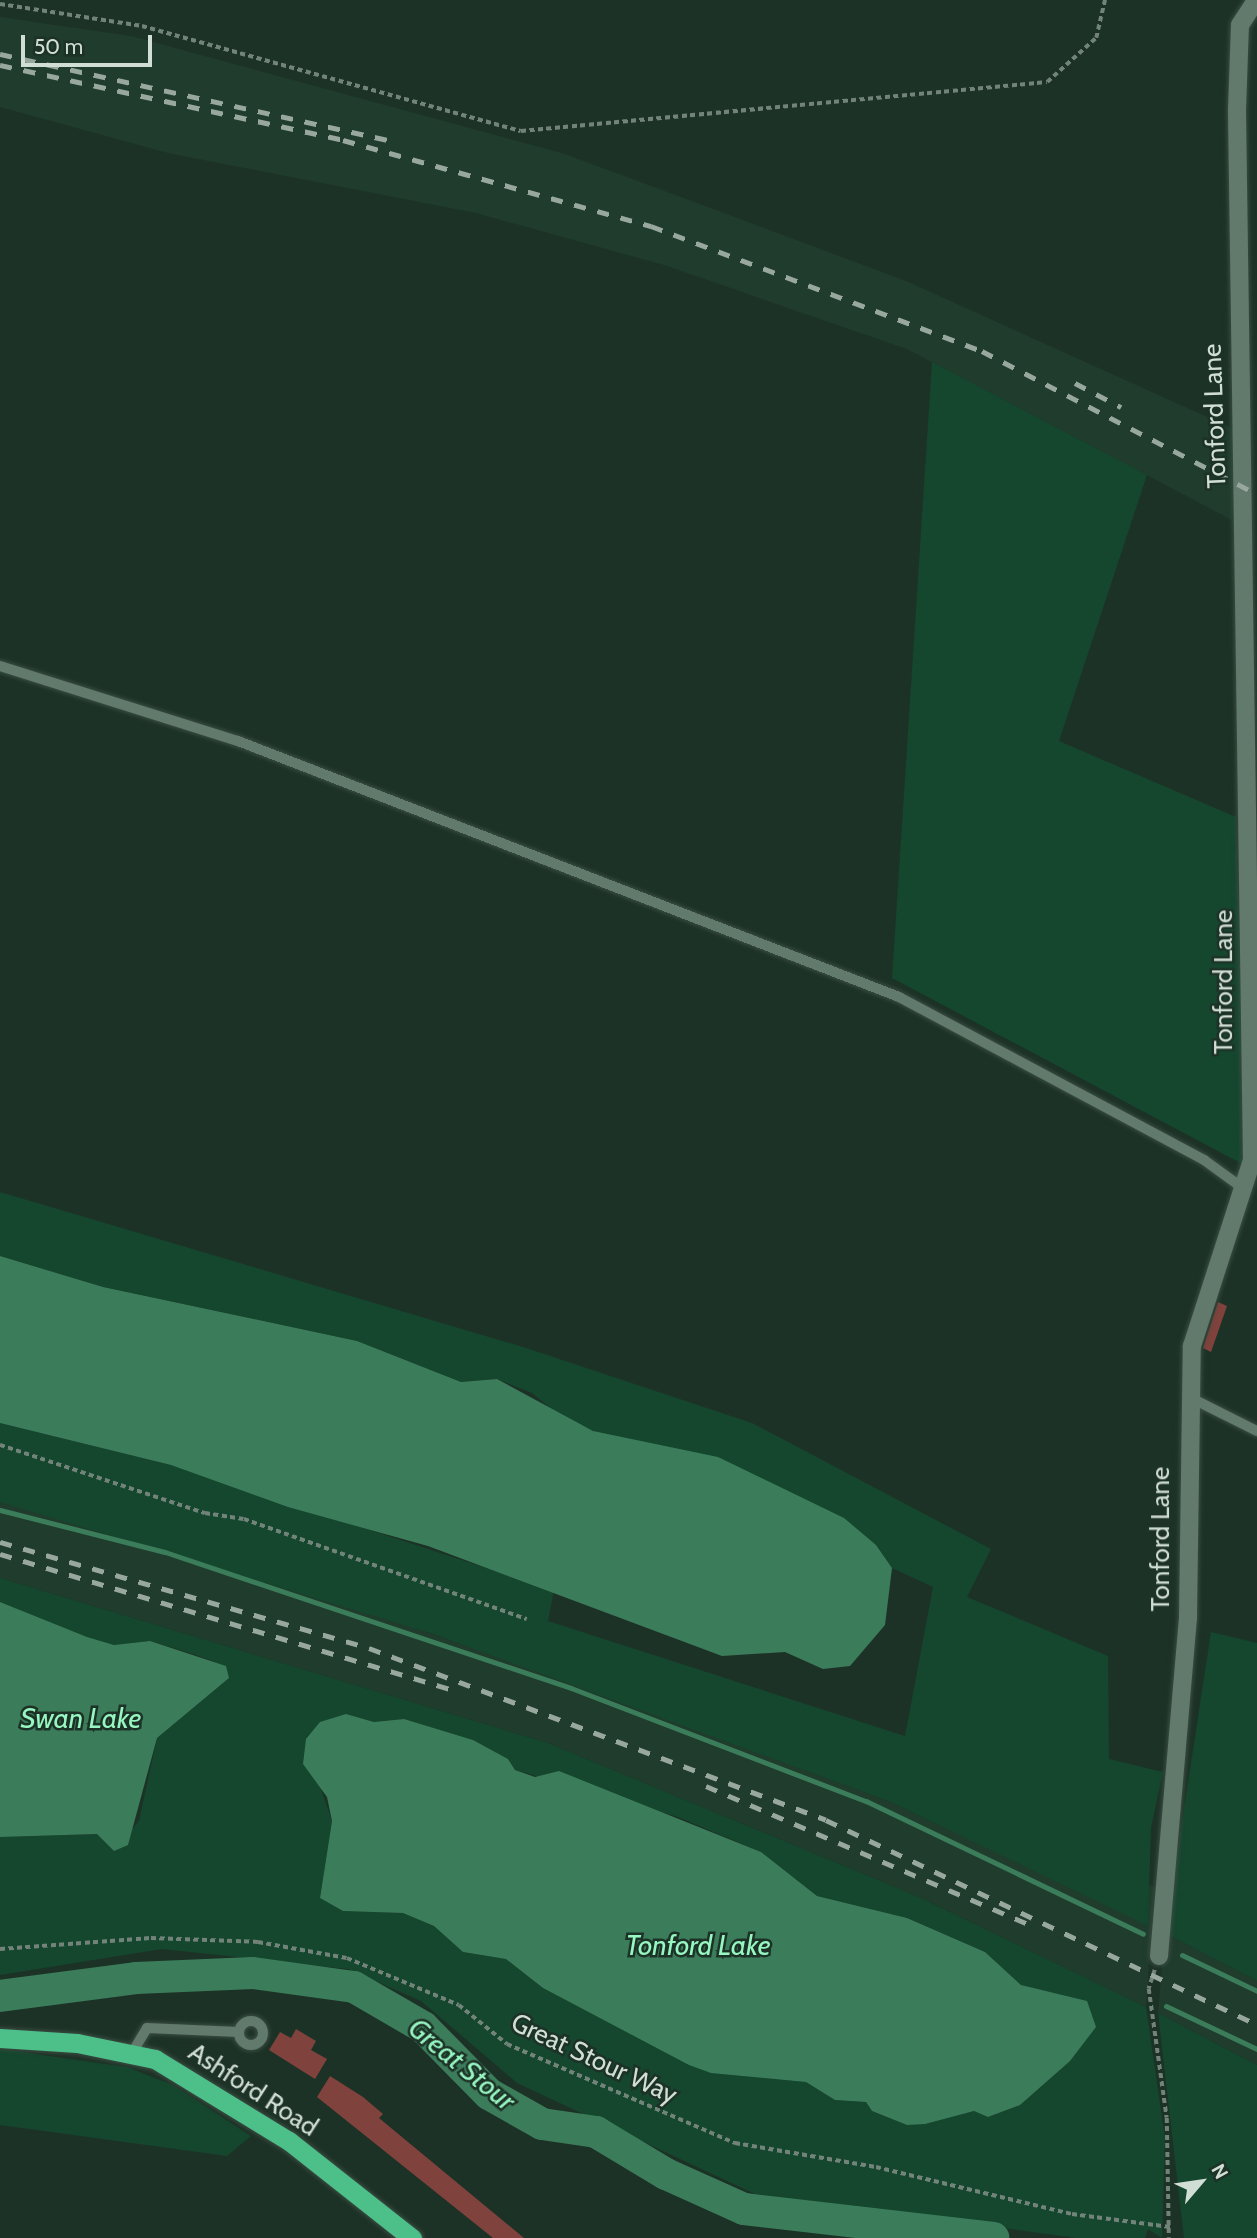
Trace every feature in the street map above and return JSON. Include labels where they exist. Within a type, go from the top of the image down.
[{"type":"highway","name":"Ashford Road","points":[[0,2038],[132,2053],[167,2066],[247,2112],[412,2238]]},
{"type":"street","name":"Tonford Lane","points":[[1159,1956],[1188,1617],[1188,1395],[1192,1346],[1252,1160],[1237,110],[1240,26],[1256,0]]},
{"type":"lane","points":[[0,666],[238,741],[899,997],[1203,1160],[1244,1189]]},
{"type":"lane","points":[[1188,1395],[1203,1408],[1257,1431]]},
{"type":"lane","points":[[132,2053],[147,2028],[239,2032]]},
{"type":"path","points":[[0,4],[142,26],[522,131],[1047,82],[1096,38],[1105,0]]},
{"type":"path","points":[[0,1445],[205,1513],[244,1519],[527,1619]]},
{"type":"path","name":"Great Stour Way","points":[[0,1948],[151,1938],[258,1942],[347,1958],[459,2005],[507,2044],[735,2143],[876,2167],[1072,2214],[1170,2227]]},
{"type":"path","points":[[1159,1956],[1149,1989],[1167,2118],[1169,2238]]},
{"type":"shaded area","points":[[0,17],[131,36],[565,154],[906,281],[1236,430],[1232,520],[907,349],[664,265],[476,213],[168,153],[0,107]]},
{"type":"shaded area","points":[[932,362],[1147,475],[1059,741],[1236,817],[1246,1166],[892,978]]},
{"type":"shaded area","points":[[0,1192],[523,1347],[752,1423],[991,1549],[967,1597],[1108,1656],[1109,1759],[1163,1772],[1151,1828],[1148,1926],[891,1802],[433,1634],[0,1502],[0,1423],[171,1465],[554,1590],[548,1621],[905,1736],[933,1587],[892,1568],[876,1545],[564,1419],[532,1393],[497,1379],[461,1382],[357,1341],[103,1287],[0,1256]]},
{"type":"shaded area","points":[[0,1501],[166,1544],[488,1653],[891,1802],[1075,1889],[1094,1862],[1154,1887],[1146,2007],[919,1897],[548,1743],[0,1578]]},
{"type":"shaded area","points":[[0,1578],[548,1743],[919,1897],[1146,2007],[1165,2138],[1162,2238],[1148,2229],[1145,2238],[1076,2238],[755,2194],[517,2083],[421,2001],[348,1969],[162,1949],[0,1975],[0,1837],[97,1834],[114,1851],[139,1821],[157,1738],[229,1678],[225,1666],[196,1655],[150,1641],[114,1645],[86,1637],[0,1602]],"holes":[[[346,1714],[374,1722],[404,1719],[473,1740],[508,1759],[515,1770],[678,1817],[761,1852],[817,1896],[907,1918],[985,1952],[1021,1985],[1051,1994],[1096,2027],[1020,2105],[988,2117],[975,2111],[907,2125],[872,2111],[866,2102],[835,2100],[806,2082],[730,2073],[662,2050],[543,1988],[506,1959],[463,1952],[434,1926],[403,1913],[343,1911],[320,1898],[332,1821],[315,1772]]]},
{"type":"shaded area","points":[[1211,1632],[1257,1643],[1257,1981],[1165,1933]]},
{"type":"shaded area","points":[[1165,1933],[1257,1981],[1257,2065],[1158,2013]]},
{"type":"shaded area","points":[[1158,2013],[1257,2065],[1257,2238],[1184,2238]]},
{"type":"shaded area","points":[[0,2049],[127,2067],[173,2085],[251,2136],[227,2156],[0,2125]]},
{"type":"water","points":[[0,1256],[103,1287],[357,1341],[461,1382],[497,1379],[593,1431],[718,1457],[844,1518],[876,1545],[892,1568],[885,1625],[850,1666],[823,1669],[785,1652],[722,1656],[428,1546],[288,1507],[171,1465],[0,1423]]},
{"type":"water","name":"Swan Lake","points":[[0,1602],[114,1645],[150,1641],[226,1666],[229,1678],[157,1738],[128,1845],[114,1851],[97,1834],[0,1837]]},
{"type":"water","name":"Tonford Lake","points":[[346,1714],[374,1722],[404,1719],[473,1740],[508,1759],[515,1770],[535,1777],[559,1771],[761,1852],[817,1896],[907,1918],[985,1952],[1021,1985],[1087,2001],[1096,2027],[1070,2061],[1020,2105],[988,2117],[974,2111],[925,2124],[907,2125],[872,2111],[866,2102],[835,2100],[806,2082],[711,2073],[689,2065],[543,1988],[506,1959],[463,1952],[434,1926],[403,1913],[343,1911],[320,1898],[332,1821],[327,1797],[303,1764],[306,1739],[320,1722]]},
{"type":"building","points":[[1218,1302],[1227,1306],[1211,1352],[1203,1348]]},
{"type":"building","points":[[296,2029],[316,2041],[311,2050],[327,2059],[315,2079],[269,2050],[280,2032],[291,2038]]},
{"type":"building","points":[[330,2076],[363,2097],[383,2114],[379,2118],[524,2238],[493,2238],[317,2097]]},
{"type":"waterway","points":[[0,1510],[165,1552],[571,1688],[866,1801],[1143,1934]]},
{"type":"waterway","points":[[1182,1955],[1257,1991]]},
{"type":"waterway","name":"Great Stour","points":[[0,1996],[136,1978],[253,1973],[354,1987],[423,2027],[489,2094],[542,2124],[596,2132],[666,2174],[744,2209],[993,2238]]},
{"type":"waterway","points":[[1166,2006],[1257,2049]]},
{"type":"railway","points":[[0,54],[393,141]]},
{"type":"railway","points":[[0,65],[343,140],[651,226],[982,351],[1257,494]]},
{"type":"railway","points":[[1075,383],[1121,407]]},
{"type":"railway","points":[[0,1542],[369,1648],[826,1820],[1257,2025]]},
{"type":"railway","points":[[0,1554],[451,1689]]},
{"type":"railway","points":[[706,1786],[1031,1925]]}]
